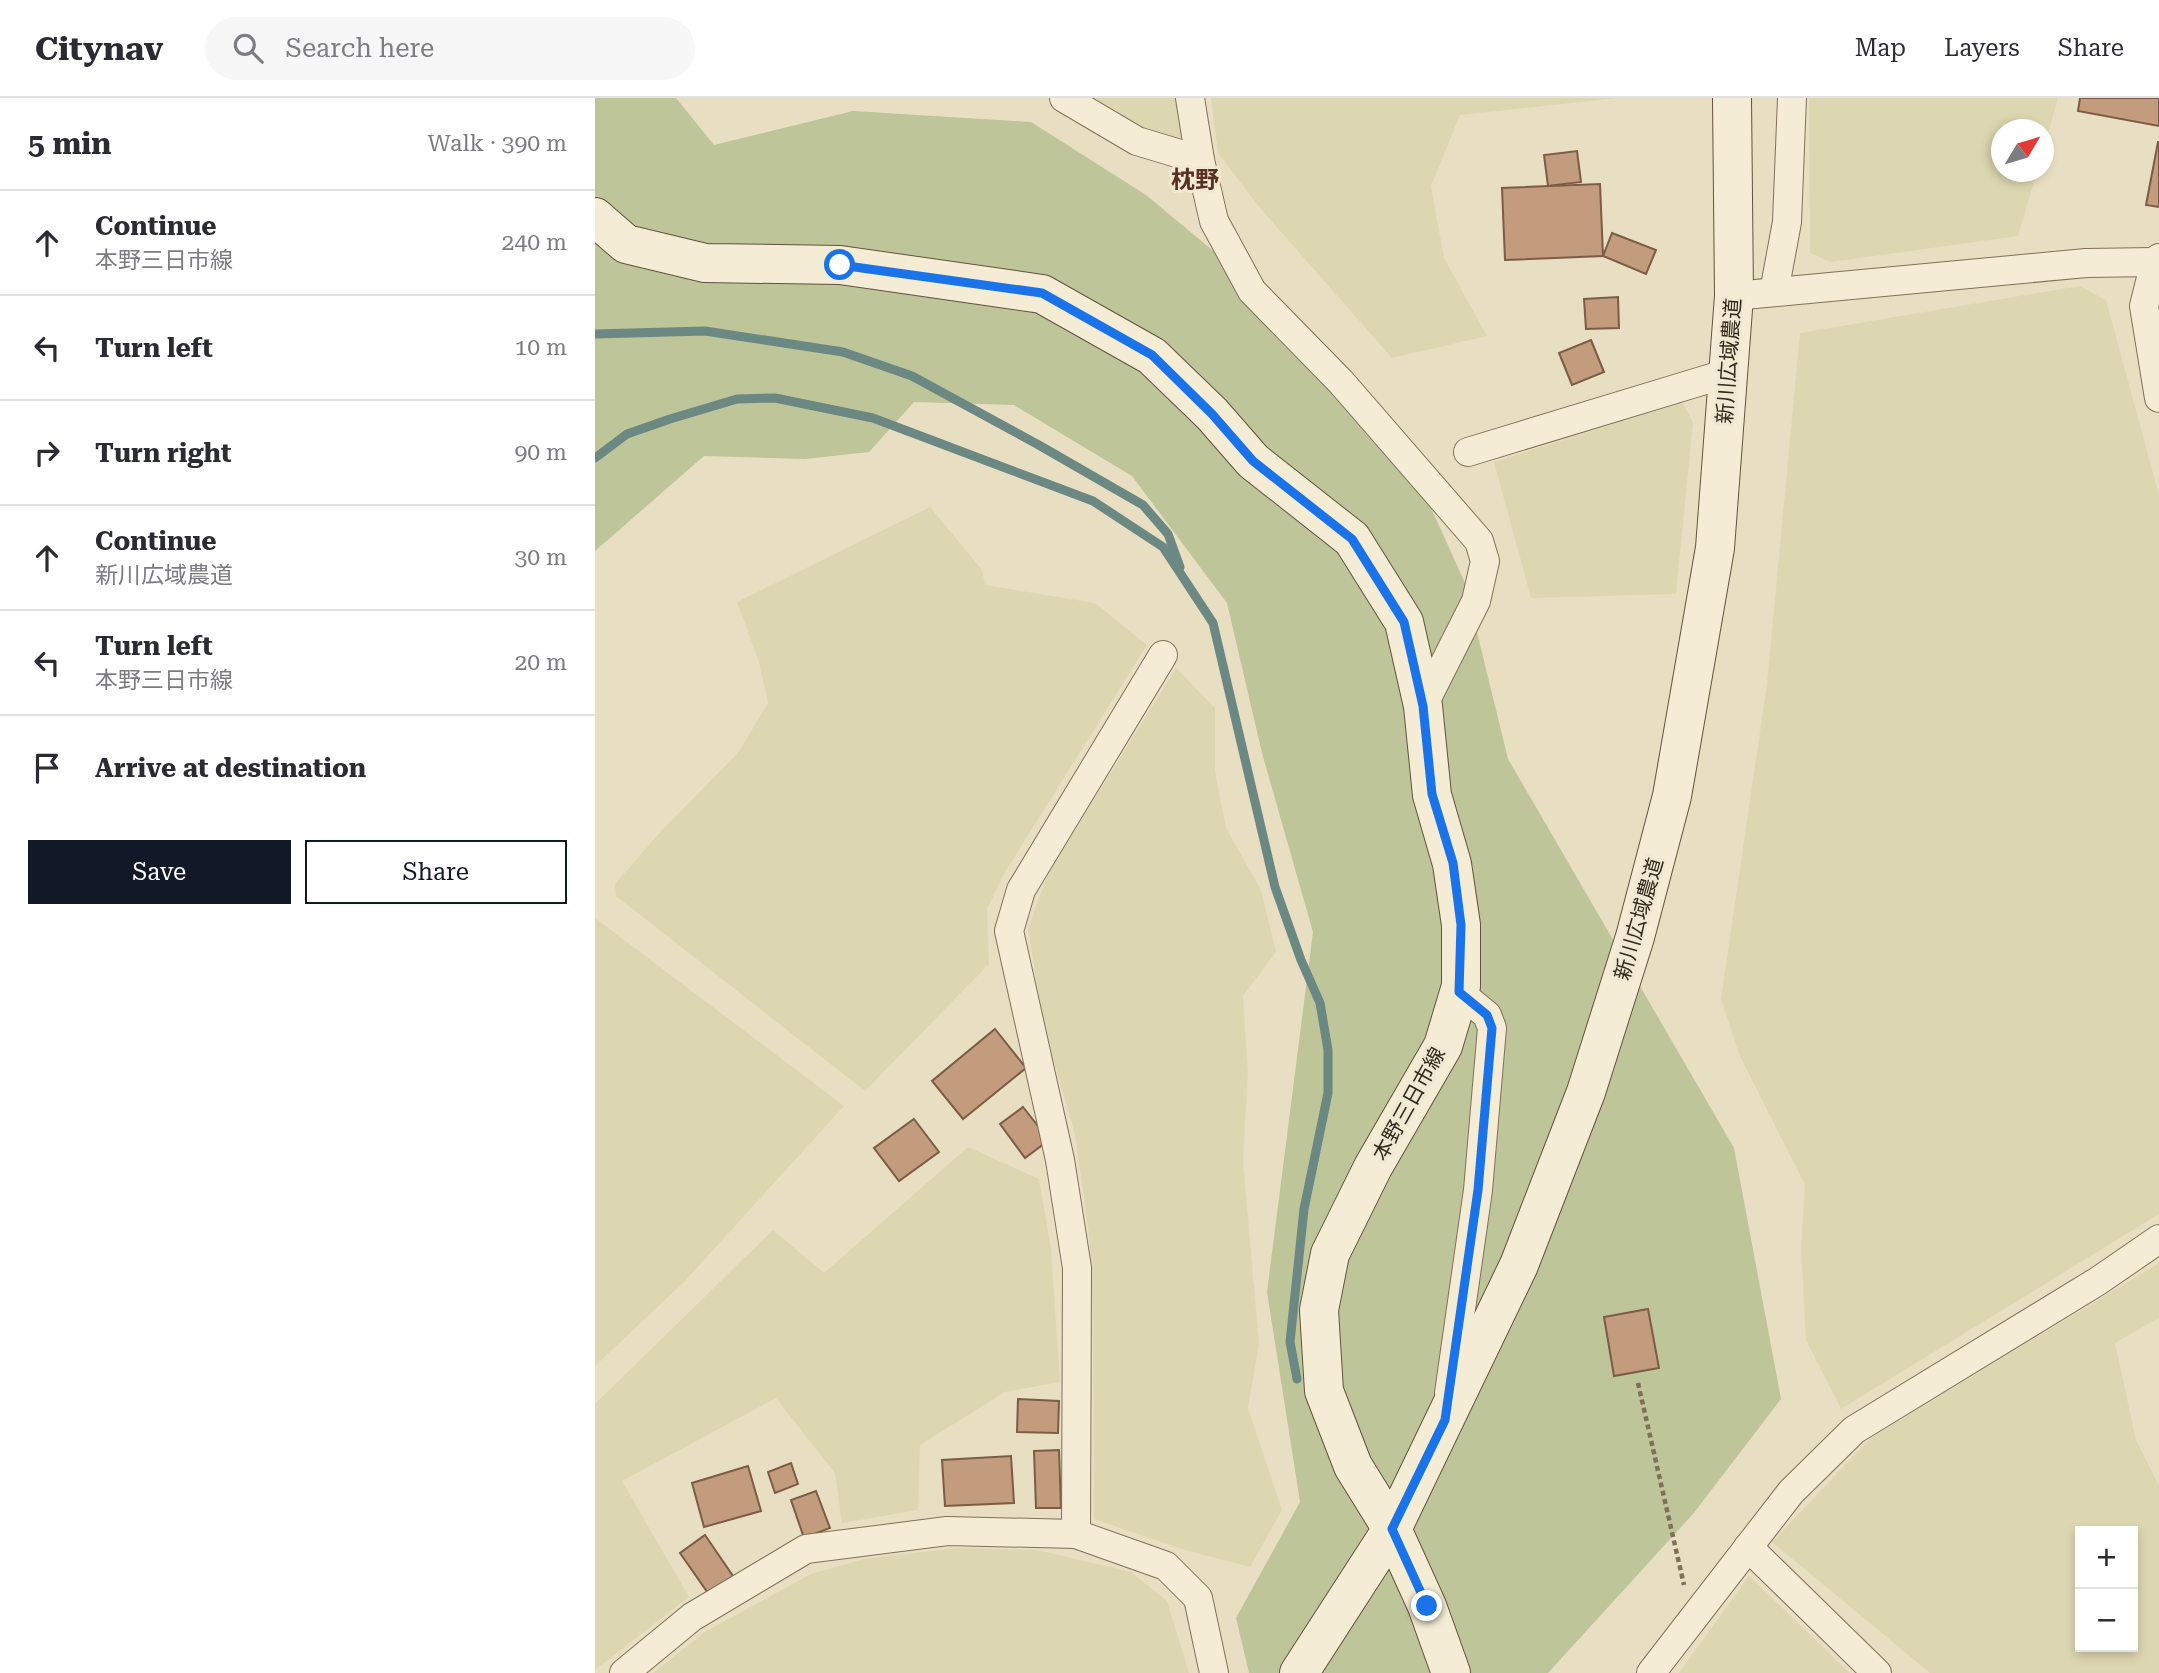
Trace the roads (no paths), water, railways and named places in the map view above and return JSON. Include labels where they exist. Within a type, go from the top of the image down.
[{"type":"main road","name":"新川広域農道","points":[[1299,1673],[1392,1529],[1519,1265],[1586,1092],[1636,937],[1672,796],[1715,548],[1734,296],[1732,98]]},
{"type":"main road","name":"本野三日市線","points":[[595,217],[626,244],[705,263],[840,265],[1042,293],[1152,355],[1212,414],[1253,461],[1352,539],[1404,622],[1423,706],[1432,794],[1453,863],[1461,925],[1459,992],[1443,1046],[1373,1167],[1330,1254],[1319,1310],[1324,1391],[1353,1466],[1392,1529],[1427,1606],[1451,1673]]},
{"type":"street","points":[[1064,98],[1137,141],[1200,160]]},
{"type":"street","points":[[1190,98],[1214,221],[1252,291],[1341,382],[1479,541],[1485,561],[1476,601],[1423,706]]},
{"type":"street","points":[[1774,292],[1787,222],[1793,98]]},
{"type":"street","points":[[1734,296],[2086,263],[2157,260],[2144,306],[2159,398]]},
{"type":"street","points":[[1468,452],[1728,373]]},
{"type":"street","points":[[1076,1534],[1077,1268],[1060,1160],[1009,931],[1021,890],[1163,656]]},
{"type":"street","points":[[1445,1420],[1478,1190],[1492,1028],[1487,1015],[1459,992]]},
{"type":"street","points":[[1651,1673],[1791,1492],[1854,1430],[2098,1282],[2159,1239]]},
{"type":"street","points":[[624,1673],[692,1617],[806,1549],[947,1531],[1076,1534],[1166,1566],[1198,1598],[1214,1673]]},
{"type":"street","points":[[1748,1547],[1877,1673]]},
{"type":"waterway","points":[[595,334],[705,331],[843,352],[912,376],[1143,505],[1168,534],[1180,567]]},
{"type":"waterway","points":[[595,458],[627,434],[670,419],[737,399],[775,398],[873,418],[1093,501],[1163,547],[1213,623],[1275,887],[1301,960],[1320,1003],[1328,1050],[1328,1093],[1304,1209],[1290,1342],[1297,1379]]},
{"type":"district","name":"枕野","points":[[1195,180]]}]
